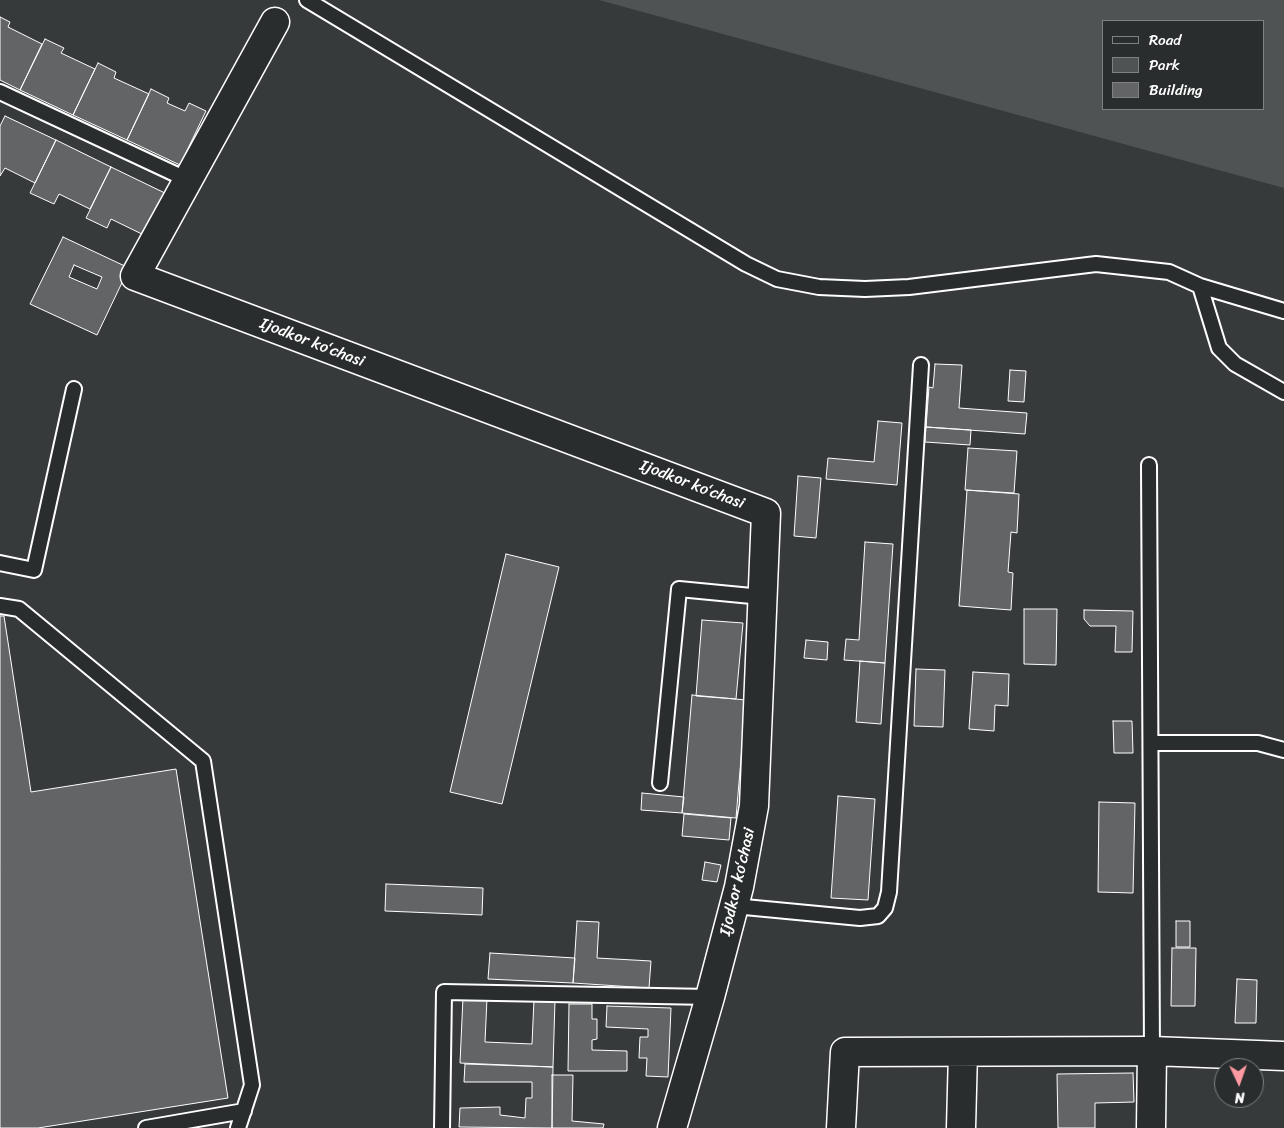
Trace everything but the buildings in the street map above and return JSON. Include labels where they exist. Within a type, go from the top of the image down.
[{"type":"street","name":"Ijodkor koʻchasi","points":[[275,22],[135,276],[766,513],[754,806],[734,906],[672,1128]]},
{"type":"street","points":[[1150,1128],[1152,1051]]},
{"type":"street","points":[[841,1128],[846,1052],[1152,1051],[1284,1056]]},
{"type":"street","points":[[961,1128],[963,1052]]},
{"type":"lane","points":[[307,0],[746,264],[777,280],[820,287],[865,290],[909,287],[1096,264],[1169,272],[1200,286],[1284,311]]},
{"type":"lane","points":[[0,92],[188,180]]},
{"type":"lane","points":[[1200,286],[1219,348],[1235,364],[1284,392]]},
{"type":"lane","points":[[734,906],[860,918],[878,916],[885,908],[889,892],[921,365]]},
{"type":"lane","points":[[0,563],[34,570],[74,389]]},
{"type":"lane","points":[[1149,465],[1152,743],[1152,1051]]},
{"type":"lane","points":[[660,783],[680,589],[762,597]]},
{"type":"lane","points":[[0,606],[19,609],[202,761],[252,1085],[238,1128]]},
{"type":"lane","points":[[1152,743],[1258,743],[1284,750]]},
{"type":"lane","points":[[442,1128],[444,992],[710,996]]},
{"type":"lane","points":[[146,1128],[244,1111]]},
{"type":"green space","points":[[599,0],[1284,0],[1284,188]]}]
